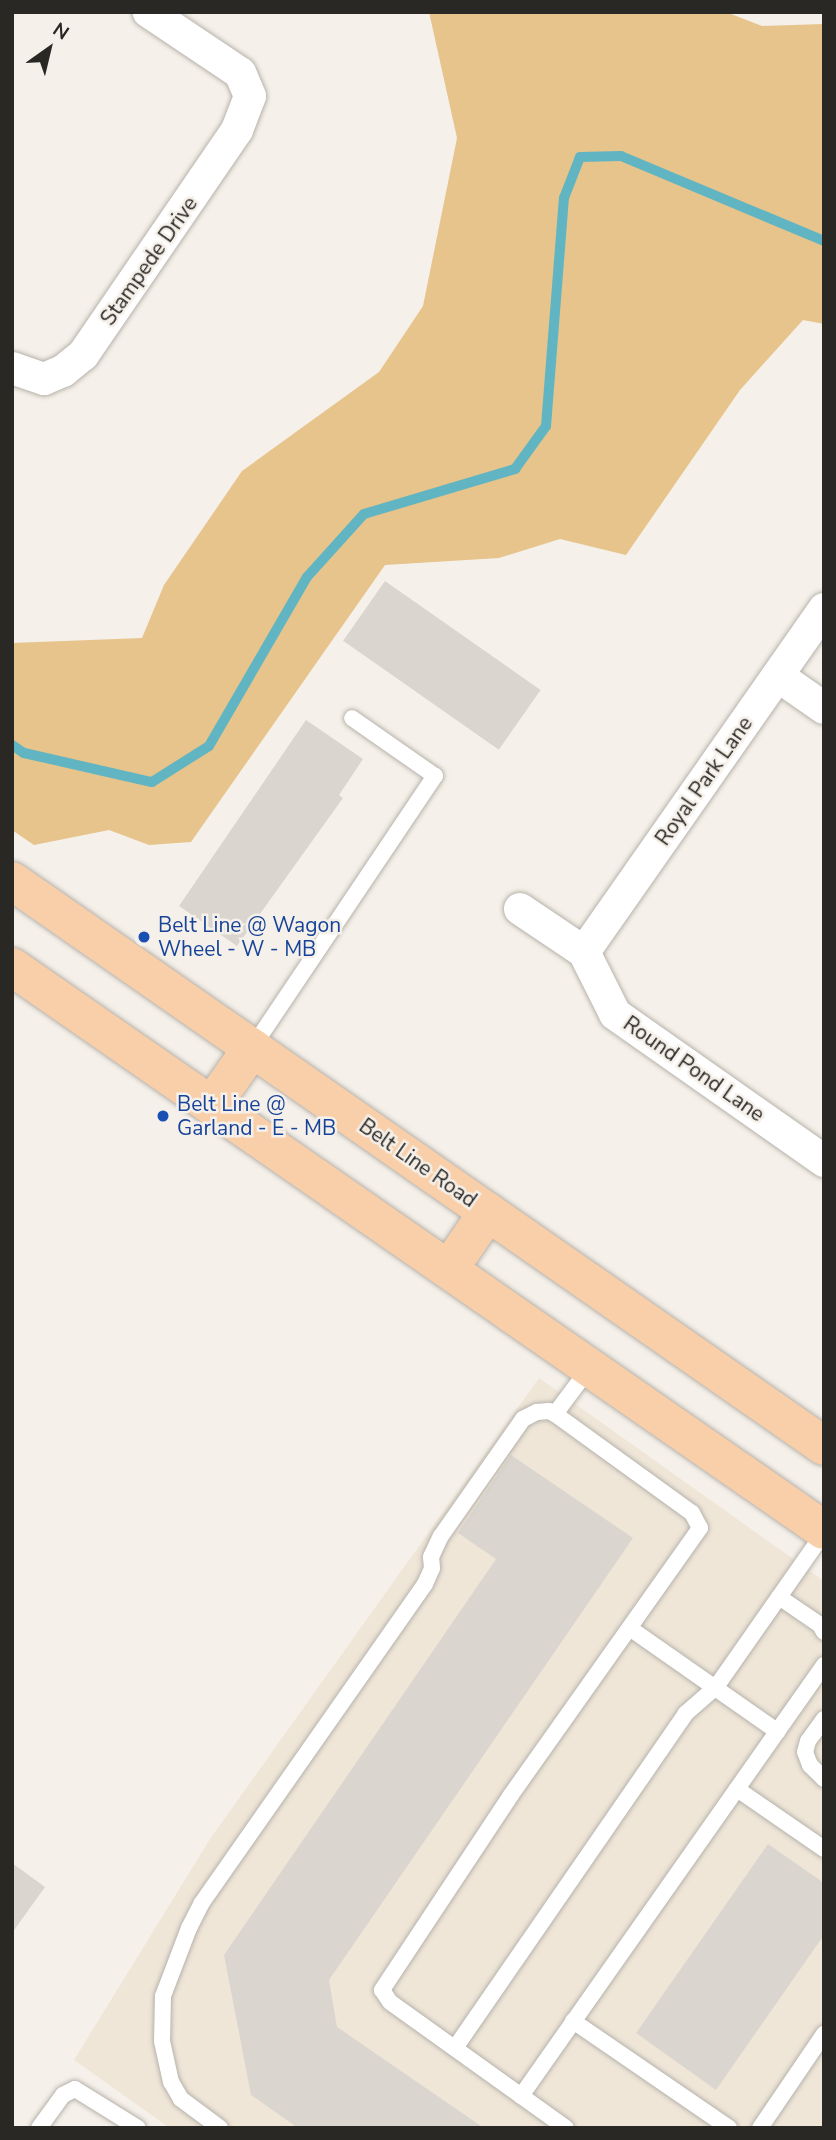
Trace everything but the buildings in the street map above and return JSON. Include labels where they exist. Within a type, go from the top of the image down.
[{"type":"main road","name":"Belt Line Road","points":[[12,881],[824,1446]]},
{"type":"main road","points":[[12,967],[824,1531]]},
{"type":"main road","points":[[212,1105],[252,1048]]},
{"type":"main road","points":[[449,1269],[488,1212]]},
{"type":"street","name":"Stampede Drive","points":[[12,368],[44,379],[62,371],[83,355],[237,130],[250,96],[240,73],[149,12]]},
{"type":"street","name":"Royal Park Lane","points":[[584,952],[824,609]]},
{"type":"street","points":[[778,676],[824,708]]},
{"type":"street","name":"Round Pond Lane","points":[[520,909],[584,952],[615,1014],[824,1161]]},
{"type":"lane","points":[[252,1048],[435,776],[352,718]]},
{"type":"lane","points":[[555,1415],[590,1367]]},
{"type":"lane","points":[[220,2128],[181,2099],[171,2082],[162,2042],[163,1996],[201,1904],[425,1584],[432,1568],[431,1557],[441,1536],[523,1419],[537,1412],[549,1411],[692,1513],[700,1528],[511,1795],[386,1980],[382,1990],[390,2002],[566,2128]]},
{"type":"lane","points":[[455,2048],[685,1714],[716,1687],[824,1531]]},
{"type":"lane","points":[[779,1597],[820,1625],[824,1632]]},
{"type":"lane","points":[[631,1629],[778,1732]]},
{"type":"lane","points":[[521,2095],[824,1665]]},
{"type":"lane","points":[[824,1719],[808,1741],[805,1752],[810,1765],[824,1779]]},
{"type":"lane","points":[[737,1789],[824,1849]]},
{"type":"lane","points":[[573,2021],[729,2128]]},
{"type":"lane","points":[[760,2128],[824,2034]]},
{"type":"lane","points":[[39,2128],[57,2101],[75,2089],[138,2128]]},
{"type":"shaded area","points":[[429,12],[726,12],[762,26],[824,24],[824,324],[803,320],[740,390],[626,555],[560,539],[499,558],[385,565],[191,842],[149,845],[109,830],[34,845],[12,830],[12,643],[142,638],[164,585],[242,471],[379,372],[423,306],[457,138]]},
{"type":"shaded area","points":[[539,1378],[824,1581],[824,2128],[170,2128],[74,2060],[210,1839]]},
{"type":"waterway","points":[[12,745],[24,753],[152,782],[209,746],[307,577],[364,514],[515,469],[546,426],[564,198],[580,157],[621,156],[824,241]]},
{"type":"place","name":"Belt Line @ Wagon Wheel - W - MB","points":[[144,937]]},
{"type":"place","name":"Belt Line @ Garland - E - MB","points":[[163,1116]]}]
